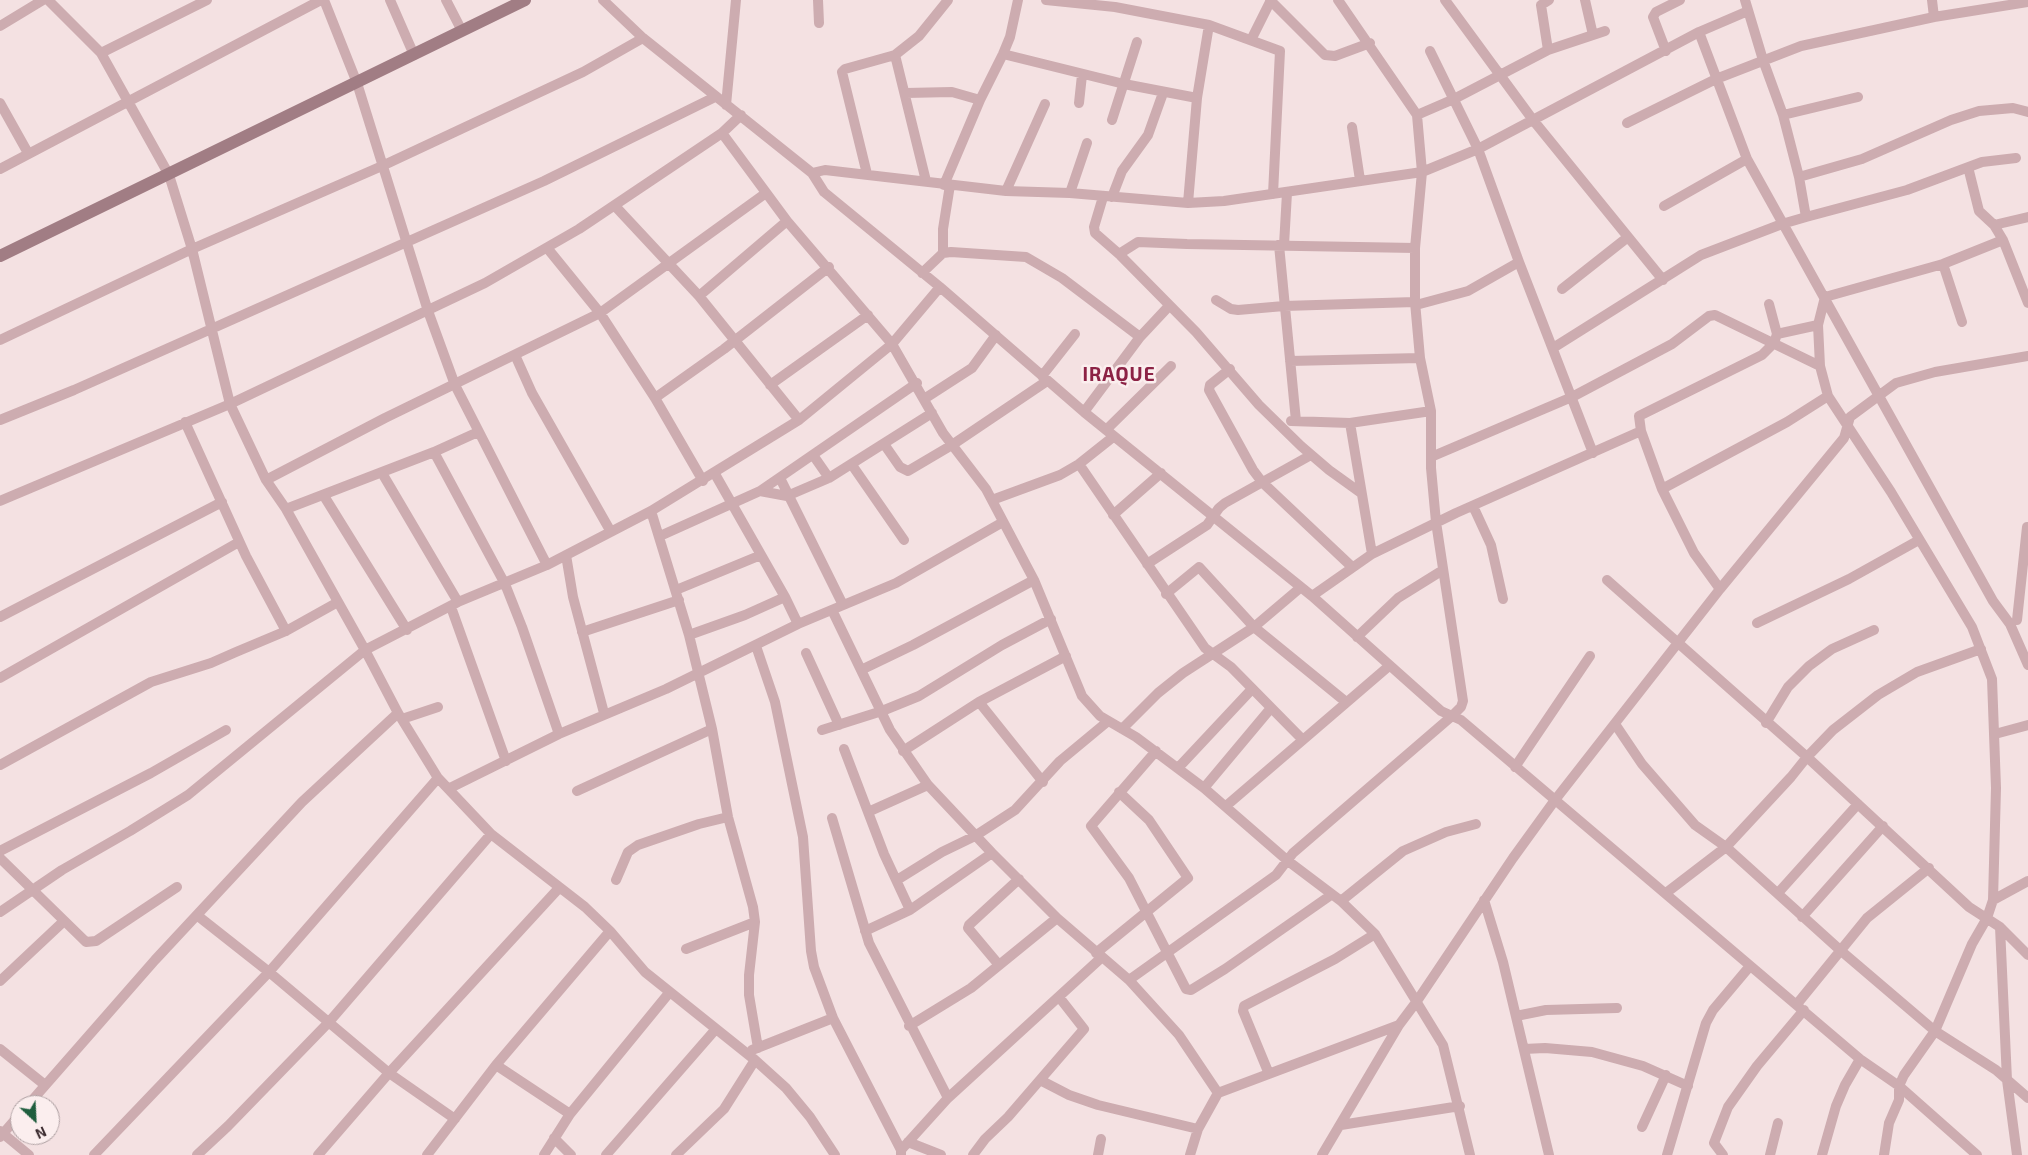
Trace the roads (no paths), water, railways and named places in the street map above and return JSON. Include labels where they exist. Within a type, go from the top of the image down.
[{"type":"street","points":[[0,26],[43,0]]},
{"type":"street","points":[[48,0],[101,53],[170,175],[192,250],[230,404],[266,480],[286,510],[400,716],[438,778],[450,788],[491,834],[584,907],[610,931],[645,972],[669,993],[746,1052],[786,1088],[810,1117],[835,1155]]},
{"type":"street","points":[[101,53],[207,0]]},
{"type":"street","points":[[0,169],[322,0],[357,82],[428,311],[455,384],[547,565]]},
{"type":"street","points":[[390,0],[414,56]]},
{"type":"street","points":[[446,0],[462,31]]},
{"type":"street","points":[[0,256],[170,175],[525,0]]},
{"type":"street","points":[[603,0],[643,38],[812,173],[824,192],[940,287],[1084,412],[1312,596],[1441,711],[1461,720],[1860,1059],[1899,1086],[1978,1155]]},
{"type":"street","points":[[726,105],[736,0]]},
{"type":"street","points":[[818,0],[819,23]]},
{"type":"street","points":[[868,174],[842,72],[845,69],[895,55],[919,36],[948,0]]},
{"type":"street","points":[[943,253],[947,185],[980,100],[1003,54],[1016,16],[1018,0]]},
{"type":"street","points":[[1016,16],[1026,0]]},
{"type":"street","points":[[1046,0],[1115,7],[1209,26],[1277,48],[1281,54],[1273,194]]},
{"type":"street","points":[[1251,40],[1271,0],[1325,55],[1335,56],[1370,43]]},
{"type":"street","points":[[1129,980],[1276,875],[1329,820],[1452,716],[1461,707],[1464,693],[1436,522],[1430,411],[1420,358],[1416,304],[1415,248],[1422,172],[1417,115],[1370,43],[1338,0]]},
{"type":"street","points":[[1445,0],[1533,120],[1663,280]]},
{"type":"street","points":[[1548,50],[1541,5],[1549,0]]},
{"type":"street","points":[[1585,0],[1593,35]]},
{"type":"street","points":[[1666,51],[1653,16],[1656,12],[1680,0]]},
{"type":"street","points":[[1745,0],[1763,60],[1783,115],[1799,177],[1806,217]]},
{"type":"street","points":[[1932,0],[1934,17]]},
{"type":"street","points":[[1627,123],[1716,79],[1801,46],[1934,17],[2028,2]]},
{"type":"street","points":[[812,173],[825,170],[1006,191],[1070,193],[1188,203],[1224,202],[1422,172],[1478,149],[1699,32],[1748,11]]},
{"type":"street","points":[[1188,203],[1197,98],[1209,26]]},
{"type":"street","points":[[1417,115],[1454,99],[1548,50],[1605,31]]},
{"type":"street","points":[[1699,32],[1747,158],[1782,224],[1880,394],[1993,600],[2013,622],[2028,664]]},
{"type":"street","points":[[0,340],[192,250],[382,166],[583,72],[643,38]]},
{"type":"street","points":[[1112,120],[1138,42]]},
{"type":"street","points":[[1430,51],[1478,149],[1519,262],[1594,453]]},
{"type":"street","points":[[1003,54],[1082,75],[1163,93],[1197,98]]},
{"type":"street","points":[[895,55],[906,93],[926,182]]},
{"type":"street","points":[[1079,103],[1082,75]]},
{"type":"street","points":[[906,93],[952,92],[980,100]]},
{"type":"street","points":[[1163,93],[1148,135],[1122,171],[1108,197],[1094,230],[1230,369],[1260,405],[1311,455],[1361,493]]},
{"type":"street","points":[[0,420],[552,177],[715,97]]},
{"type":"street","points":[[1783,115],[1858,97]]},
{"type":"street","points":[[0,103],[28,153]]},
{"type":"street","points":[[1006,191],[1045,104]]},
{"type":"street","points":[[1799,177],[1862,159],[1951,120],[1979,111],[1996,108],[2014,108],[2028,112]]},
{"type":"street","points":[[0,501],[230,404],[428,311],[548,249],[722,133],[741,115]]},
{"type":"street","points":[[1352,127],[1360,180]]},
{"type":"street","points":[[722,133],[787,221],[892,344],[952,445],[992,500],[1034,580],[1082,696],[1107,722],[1122,729],[1156,751],[1204,788],[1288,861],[1341,901],[1375,934],[1443,1045],[1460,1106],[1470,1155]]},
{"type":"street","points":[[1070,193],[1087,143]]},
{"type":"street","points":[[1664,206],[1747,158]]},
{"type":"street","points":[[1553,348],[1663,280],[1701,254],[1782,224],[1907,190],[1968,167],[1991,160],[2016,158]]},
{"type":"street","points":[[1968,167],[1979,211],[1994,226],[2003,240],[2028,303]]},
{"type":"street","points":[[1287,192],[1281,245],[1284,306],[1296,420]]},
{"type":"street","points":[[266,480],[385,418],[600,313],[669,265],[766,193]]},
{"type":"street","points":[[615,206],[699,296],[799,420]]},
{"type":"street","points":[[1994,226],[2028,217]]},
{"type":"street","points":[[699,296],[787,221]]},
{"type":"street","points":[[1562,290],[1628,237]]},
{"type":"street","points":[[1825,296],[1943,264],[2003,240]]},
{"type":"street","points":[[1119,254],[1138,242],[1415,248]]},
{"type":"street","points":[[548,249],[600,313],[655,398],[704,481]]},
{"type":"street","points":[[922,273],[943,253],[1008,254],[1026,257],[1062,278],[1140,337]]},
{"type":"street","points":[[1216,300],[1233,310],[1284,306],[1416,304],[1463,293],[1519,262]]},
{"type":"street","points":[[1943,264],[1962,322]]},
{"type":"street","points":[[655,398],[735,340],[828,268]]},
{"type":"street","points":[[0,912],[32,890],[188,795],[365,650],[407,630],[454,604],[547,565],[651,511],[704,481],[799,420],[892,344],[940,287]]},
{"type":"street","points":[[1825,296],[1818,325],[1820,366],[1828,396],[1847,422],[1972,627],[1992,679],[1996,788],[1993,900],[1987,918],[1972,944],[1935,1031],[1904,1075],[1899,1086],[1899,1100],[1889,1124],[1884,1155]]},
{"type":"street","points":[[1769,304],[1776,338]]},
{"type":"street","points":[[1084,412],[1140,337],[1169,306]]},
{"type":"street","points":[[770,385],[868,315]]},
{"type":"street","points":[[1431,456],[1572,398],[1672,344],[1709,316],[1715,315],[1776,338],[1820,366]]},
{"type":"street","points":[[1720,589],[1694,552],[1662,489],[1641,431],[1639,416],[1762,356],[1776,338],[1818,325]]},
{"type":"street","points":[[884,444],[900,468],[906,471],[952,445],[1044,378],[1074,334]]},
{"type":"street","points":[[924,399],[972,368],[996,335]]},
{"type":"street","points":[[515,355],[532,393],[611,532]]},
{"type":"street","points":[[1322,1155],[1398,1025],[1417,1001],[1484,900],[1555,800],[1720,589],[1844,438],[1847,422],[1855,413],[1874,401],[1880,394],[1896,383],[1935,372],[2028,356]]},
{"type":"street","points":[[1290,361],[1420,358]]},
{"type":"street","points":[[992,500],[1060,475],[1079,464],[1171,366]]},
{"type":"street","points":[[1230,369],[1210,385],[1209,390],[1253,470],[1262,482],[1352,566]]},
{"type":"street","points":[[660,536],[760,491],[917,384]]},
{"type":"street","points":[[1662,489],[1787,422],[1828,396]]},
{"type":"street","points":[[1280,423],[1296,420],[1350,423],[1430,411]]},
{"type":"street","points":[[760,491],[788,496],[830,478],[932,413]]},
{"type":"street","points":[[185,422],[239,542],[286,631]]},
{"type":"street","points":[[1350,423],[1372,554]]},
{"type":"street","points":[[1312,596],[1352,566],[1372,554],[1436,522],[1641,431]]},
{"type":"street","points":[[286,510],[434,452],[478,432]]},
{"type":"street","points":[[434,452],[505,584],[559,734]]},
{"type":"street","points":[[1146,564],[1207,525],[1219,508],[1311,455]]},
{"type":"street","points":[[813,456],[830,478]]},
{"type":"street","points":[[1079,464],[1166,594],[1205,648],[1214,653],[1302,739]]},
{"type":"street","points":[[852,465],[904,540]]},
{"type":"street","points":[[382,473],[454,604],[506,761]]},
{"type":"street","points":[[1113,515],[1161,473]]},
{"type":"street","points":[[715,474],[785,596],[798,624]]},
{"type":"street","points":[[780,478],[843,605]]},
{"type":"street","points":[[324,496],[407,630]]},
{"type":"street","points":[[0,617],[222,502]]},
{"type":"street","points":[[1473,506],[1491,546],[1503,599]]},
{"type":"street","points":[[651,511],[689,635],[712,729],[728,816],[753,907],[755,922],[749,975],[749,995],[758,1048]]},
{"type":"street","points":[[450,788],[604,713],[698,674],[798,624],[896,583],[1003,522]]},
{"type":"street","points":[[2013,622],[2027,527]]},
{"type":"street","points":[[1757,623],[1849,579],[1919,540]]},
{"type":"street","points":[[0,678],[239,542]]},
{"type":"street","points":[[566,555],[582,632],[604,713]]},
{"type":"street","points":[[582,632],[677,595],[761,556]]},
{"type":"street","points":[[1166,594],[1199,567],[1254,627],[1346,702]]},
{"type":"street","points":[[1357,637],[1398,598],[1443,570]]},
{"type":"street","points":[[861,670],[913,645],[1034,580]]},
{"type":"street","points":[[1607,580],[1883,826],[1969,906],[2000,928],[2028,955]]},
{"type":"street","points":[[1122,729],[1158,693],[1254,627],[1300,588]]},
{"type":"street","points":[[689,635],[745,615],[785,596]]},
{"type":"street","points":[[0,765],[150,682],[211,663],[286,631],[338,602]]},
{"type":"street","points":[[832,610],[903,751],[928,784],[975,836],[1057,918],[1129,980],[1179,1035],[1218,1094]]},
{"type":"street","points":[[2013,622],[2028,616]]},
{"type":"street","points":[[822,730],[882,712],[920,696],[1002,645],[1051,619]]},
{"type":"street","points":[[1766,723],[1788,687],[1809,666],[1832,649],[1874,630]]},
{"type":"street","points":[[756,646],[775,702],[803,837],[811,951],[819,982],[832,1018],[903,1149]]},
{"type":"street","points":[[1666,893],[1726,847],[1791,777],[1806,757],[1833,730],[1878,695],[1917,672],[1981,649]]},
{"type":"street","points":[[806,653],[839,725]]},
{"type":"street","points":[[903,751],[979,702],[1066,656]]},
{"type":"street","points":[[1515,767],[1590,656]]},
{"type":"street","points":[[1226,806],[1302,739],[1390,666]]},
{"type":"street","points":[[1178,768],[1252,689]]},
{"type":"street","points":[[979,702],[1043,782]]},
{"type":"street","points":[[36,1095],[302,802],[400,716],[438,708]]},
{"type":"street","points":[[1204,788],[1271,708]]},
{"type":"street","points":[[897,880],[942,852],[975,836],[1015,810],[1082,742],[1107,722]]},
{"type":"street","points":[[1615,724],[1642,764],[1695,825],[1726,847],[1802,917],[1935,1031],[1996,1070],[2028,1098]]},
{"type":"street","points":[[1994,734],[2028,725]]},
{"type":"street","points":[[577,791],[712,729]]},
{"type":"street","points":[[0,851],[151,773],[226,730]]},
{"type":"street","points":[[844,749],[868,812],[910,910]]},
{"type":"street","points":[[1156,751],[1091,826],[1129,878],[1186,989],[1191,990],[1297,921],[1331,895]]},
{"type":"street","points":[[94,1155],[269,972],[438,778]]},
{"type":"street","points":[[868,812],[928,784]]},
{"type":"street","points":[[903,1149],[948,1098],[1059,997],[1146,910],[1187,880],[1188,876],[1148,820],[1119,792]]},
{"type":"street","points":[[1778,893],[1858,804]]},
{"type":"street","points":[[616,880],[628,852],[638,846],[699,824],[728,816]]},
{"type":"street","points":[[832,818],[865,931],[910,1026],[948,1098]]},
{"type":"street","points":[[1341,901],[1403,851],[1446,832],[1476,824]]},
{"type":"street","points":[[1802,917],[1883,826]]},
{"type":"street","points":[[197,1155],[228,1126],[329,1022],[491,834]]},
{"type":"street","points":[[865,931],[910,910],[992,853]]},
{"type":"street","points":[[0,858],[86,942],[92,943],[177,887]]},
{"type":"street","points":[[1723,1155],[1714,1144],[1728,1107],[1840,950],[1867,918],[1929,868]]},
{"type":"street","points":[[999,965],[968,928],[1019,879]]},
{"type":"street","points":[[1993,900],[2028,880]]},
{"type":"street","points":[[318,1155],[389,1073],[559,888]]},
{"type":"street","points":[[1484,900],[1516,1016],[1549,1155]]},
{"type":"street","points":[[198,916],[269,972],[389,1073],[455,1119]]},
{"type":"street","points":[[910,1026],[971,988],[1057,918]]},
{"type":"street","points":[[0,981],[64,921]]},
{"type":"street","points":[[686,950],[755,922]]},
{"type":"street","points":[[2000,928],[2007,1080],[2017,1155]]},
{"type":"street","points":[[427,1155],[496,1065],[610,931]]},
{"type":"street","points":[[1269,1074],[1243,1011],[1244,1006],[1335,959],[1375,934]]},
{"type":"street","points":[[1667,1155],[1704,1032],[1713,1010],[1750,966]]},
{"type":"street","points":[[544,1155],[570,1114],[669,993]]},
{"type":"street","points":[[973,1155],[985,1138],[1008,1117],[1084,1030],[1059,997]]},
{"type":"street","points":[[1516,1016],[1546,1010],[1617,1008]]},
{"type":"street","points":[[746,1052],[832,1018]]},
{"type":"street","points":[[1190,1155],[1198,1130],[1218,1094],[1398,1025]]},
{"type":"street","points":[[606,1155],[682,1071],[716,1030]]},
{"type":"street","points":[[1524,1049],[1545,1048],[1592,1052],[1643,1066],[1688,1086]]},
{"type":"street","points":[[0,1050],[45,1085]]},
{"type":"street","points":[[1822,1155],[1836,1106],[1845,1085],[1860,1059]]},
{"type":"street","points":[[676,1155],[724,1109],[755,1060]]},
{"type":"street","points":[[496,1065],[570,1114]]},
{"type":"street","points":[[1642,1127],[1666,1076]]},
{"type":"street","points":[[1040,1080],[1063,1093],[1198,1130]]},
{"type":"street","points":[[1341,1125],[1460,1106]]},
{"type":"street","points":[[1770,1155],[1778,1123]]},
{"type":"street","points":[[10,1125],[1,1134],[30,1155]]},
{"type":"street","points":[[554,1138],[571,1155]]},
{"type":"street","points":[[1098,1155],[1101,1139]]},
{"type":"street","points":[[903,1149],[941,1155]]},
{"type":"district","name":"IRAQUE","points":[[1119,375]]}]
